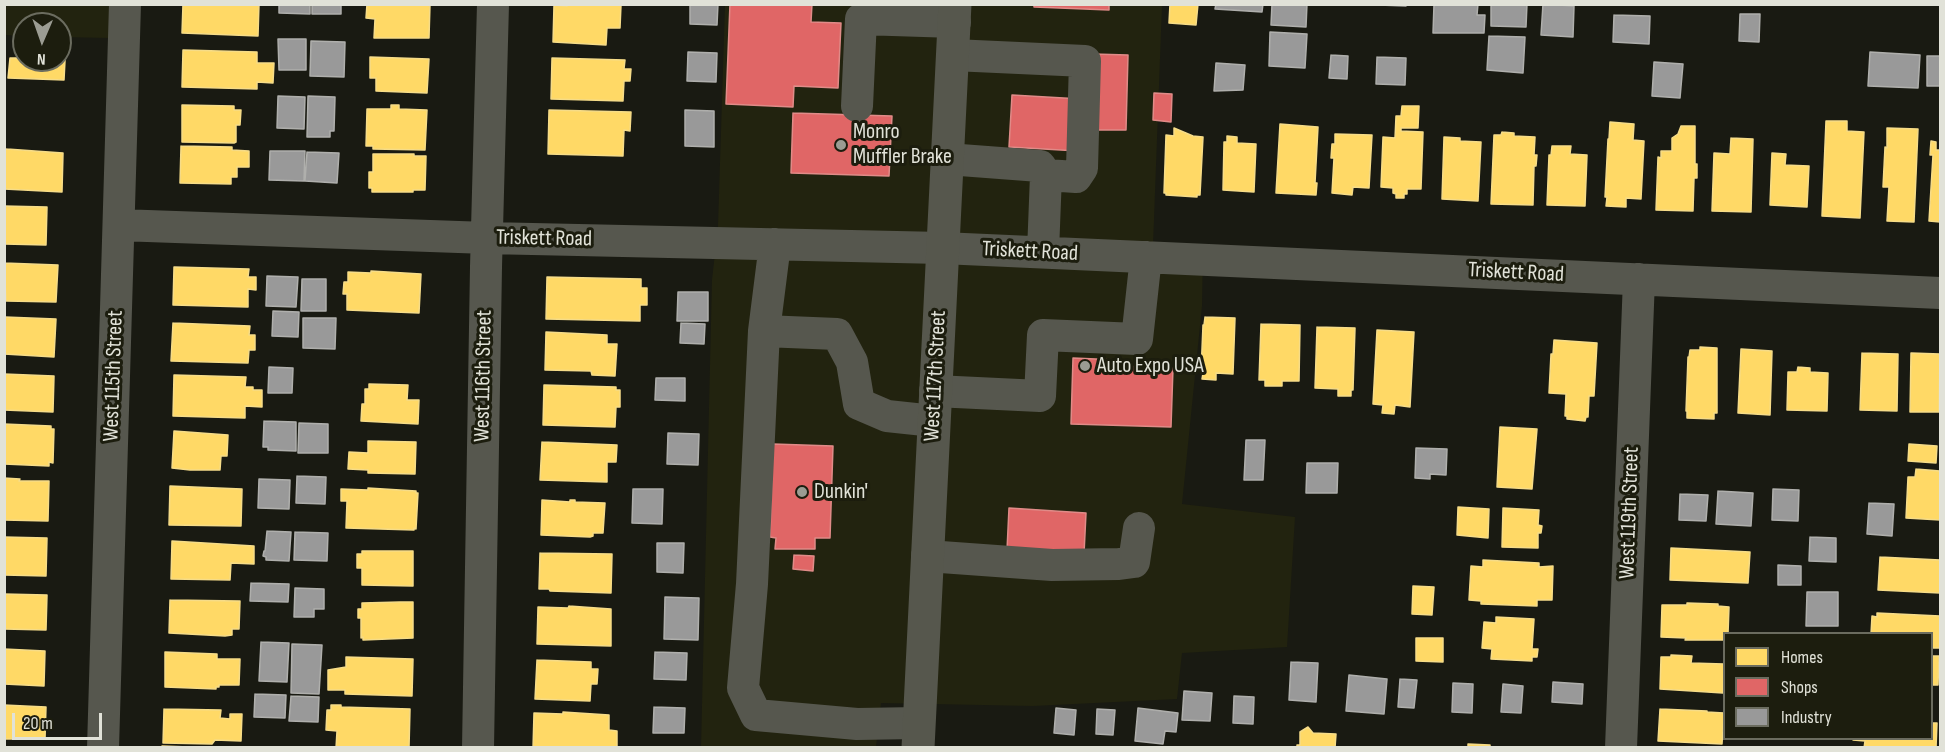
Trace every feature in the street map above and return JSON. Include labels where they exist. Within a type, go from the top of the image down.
[{"type":"main road","name":"West 117th Street","points":[[918,735],[955,13]]},
{"type":"street","name":"West 115th Street","points":[[103,747],[124,4]]},
{"type":"street","name":"West 116th Street","points":[[478,747],[493,4]]},
{"type":"street","points":[[857,106],[861,19],[955,13]]},
{"type":"street","points":[[953,55],[1084,61],[1082,168],[1076,177],[1046,175]]},
{"type":"street","points":[[947,159],[1040,166],[1046,175],[1043,252]]},
{"type":"street","name":"Triskett Road","points":[[119,225],[487,238],[942,248],[1941,293]]},
{"type":"street","points":[[775,244],[764,331],[752,585],[743,688],[756,715],[857,724],[918,735]]},
{"type":"street","points":[[764,331],[837,334],[852,362],[859,404],[887,416],[935,406],[1040,396],[1044,336],[1137,339],[1146,257]]},
{"type":"street","name":"West 119th Street","points":[[1621,747],[1639,279]]},
{"type":"street","points":[[927,556],[1052,565],[1119,564],[1134,562],[1139,528]]},
{"type":"shaded area","points":[[5,5],[110,5],[109,38],[72,37],[72,12],[12,12],[12,35],[5,35]]},
{"type":"shaded area","points":[[725,5],[1162,5],[1153,246],[1203,249],[1202,306],[1182,504],[1295,517],[1287,647],[1182,653],[1177,699],[1033,706],[881,703],[876,747],[701,748],[712,280],[718,226]]},
{"type":"building: Homes","points":[[183,4],[259,4],[258,36],[182,33]]},
{"type":"building: Homes","points":[[367,4],[430,4],[429,38],[374,38],[375,19],[366,18]]},
{"type":"building: Homes","points":[[567,4],[621,5],[620,28],[607,28],[606,45],[553,42],[554,5],[567,6]]},
{"type":"building: Homes","points":[[1170,4],[1198,4],[1196,25],[1169,23]]},
{"type":"building: Homes","points":[[183,50],[257,52],[257,63],[274,63],[273,83],[257,82],[257,89],[182,87]]},
{"type":"building: Homes","points":[[370,57],[429,59],[427,93],[376,91],[376,78],[370,78]]},
{"type":"building: Homes","points":[[10,58],[12,58],[12,72],[64,72],[64,80],[8,78]]},
{"type":"building: Homes","points":[[552,58],[625,60],[624,69],[631,69],[630,81],[624,81],[623,101],[551,99]]},
{"type":"building: Homes","points":[[182,105],[234,106],[234,110],[241,110],[240,125],[236,125],[236,142],[182,142]]},
{"type":"building: Homes","points":[[391,105],[399,105],[399,109],[427,110],[425,150],[373,149],[373,146],[366,146],[367,109],[391,109]]},
{"type":"building: Homes","points":[[1402,106],[1419,106],[1418,128],[1401,128],[1401,131],[1423,132],[1421,189],[1407,189],[1404,198],[1396,198],[1393,188],[1381,187],[1383,137],[1395,138],[1396,116],[1401,116]]},
{"type":"building: Homes","points":[[549,110],[631,112],[630,131],[624,130],[623,156],[548,154]]},
{"type":"building: Homes","points":[[1826,121],[1847,121],[1847,131],[1864,132],[1860,218],[1822,216]]},
{"type":"building: Homes","points":[[1610,122],[1634,124],[1633,140],[1644,141],[1641,199],[1626,198],[1626,207],[1606,206]]},
{"type":"building: Homes","points":[[1280,124],[1318,127],[1316,195],[1276,193]]},
{"type":"building: Homes","points":[[1681,126],[1695,126],[1697,178],[1694,178],[1693,211],[1656,210],[1658,157],[1661,158],[1661,151],[1672,151],[1672,138],[1678,134]]},
{"type":"building: Homes","points":[[1174,128],[1193,136],[1203,137],[1200,195],[1197,197],[1164,193],[1166,135],[1174,136]]},
{"type":"building: Homes","points":[[1887,128],[1918,129],[1914,222],[1887,221],[1889,187],[1883,187]]},
{"type":"building: Homes","points":[[1502,132],[1514,133],[1514,136],[1535,137],[1534,155],[1537,155],[1536,166],[1534,166],[1533,205],[1491,204],[1494,135],[1501,135]]},
{"type":"building: Homes","points":[[1335,134],[1372,135],[1369,188],[1353,187],[1352,195],[1332,193],[1334,158],[1331,158]]},
{"type":"building: Homes","points":[[1227,136],[1237,137],[1237,143],[1256,144],[1254,192],[1223,190],[1224,142],[1227,142]]},
{"type":"building: Homes","points":[[1444,137],[1460,138],[1460,141],[1481,142],[1478,201],[1442,199]]},
{"type":"building: Homes","points":[[1731,138],[1753,139],[1751,212],[1712,211],[1714,153],[1730,154]]},
{"type":"building: Homes","points":[[1931,141],[1936,142],[1936,150],[1940,150],[1940,222],[1929,221],[1933,155],[1930,155]]},
{"type":"building: Homes","points":[[181,146],[232,147],[232,150],[249,151],[249,167],[237,167],[237,177],[231,177],[231,184],[180,183]]},
{"type":"building: Homes","points":[[1552,146],[1571,146],[1570,154],[1587,155],[1585,206],[1547,205],[1549,155],[1551,155]]},
{"type":"building: Homes","points":[[4,150],[63,153],[62,192],[4,189]]},
{"type":"building: Homes","points":[[1772,153],[1786,154],[1785,165],[1809,166],[1807,207],[1770,205]]},
{"type":"building: Homes","points":[[373,154],[426,156],[425,190],[372,192],[372,188],[369,188],[369,172],[373,172]]},
{"type":"building: Homes","points":[[4,206],[47,207],[46,245],[4,244]]},
{"type":"building: Homes","points":[[4,263],[58,265],[56,302],[6,301]]},
{"type":"building: Homes","points":[[174,267],[249,269],[248,277],[256,277],[256,290],[248,289],[248,307],[173,305]]},
{"type":"building: Homes","points":[[371,271],[421,274],[419,313],[347,310],[347,294],[343,294],[344,282],[348,282],[348,272],[371,273]]},
{"type":"building: Homes","points":[[547,277],[641,279],[641,288],[647,288],[647,305],[640,305],[640,321],[546,319]]},
{"type":"building: Homes","points":[[5,317],[56,319],[54,357],[4,354]]},
{"type":"building: Homes","points":[[1205,317],[1235,318],[1233,374],[1216,373],[1216,380],[1202,379]]},
{"type":"building: Homes","points":[[173,323],[250,326],[249,335],[255,335],[255,350],[249,350],[248,363],[171,361]]},
{"type":"building: Homes","points":[[1261,324],[1300,325],[1299,381],[1282,381],[1282,386],[1265,386],[1265,380],[1259,380]]},
{"type":"building: Homes","points":[[1317,327],[1355,328],[1351,396],[1338,396],[1338,389],[1315,388]]},
{"type":"building: Homes","points":[[1377,330],[1414,332],[1410,407],[1395,405],[1394,414],[1382,413],[1383,405],[1373,404]]},
{"type":"building: Homes","points":[[546,332],[607,335],[607,344],[617,344],[615,376],[592,375],[591,371],[545,370]]},
{"type":"building: Homes","points":[[1554,340],[1597,343],[1594,396],[1589,396],[1588,417],[1585,421],[1567,419],[1565,416],[1566,394],[1549,393]]},
{"type":"building: Homes","points":[[1700,347],[1717,348],[1717,413],[1714,413],[1714,419],[1687,418],[1688,357],[1690,350],[1700,350]]},
{"type":"building: Homes","points":[[1741,349],[1772,351],[1770,415],[1738,413]]},
{"type":"building: Homes","points":[[1862,353],[1898,354],[1897,411],[1860,410]]},
{"type":"building: Homes","points":[[1911,353],[1940,354],[1939,412],[1910,412]]},
{"type":"building: Homes","points":[[1798,367],[1810,368],[1810,372],[1828,373],[1827,411],[1787,410],[1788,372],[1797,372]]},
{"type":"building: Homes","points":[[4,374],[54,376],[53,412],[4,410]]},
{"type":"building: Homes","points":[[174,375],[246,377],[245,387],[262,390],[262,407],[245,406],[245,418],[173,416]]},
{"type":"building: Homes","points":[[369,384],[408,385],[407,400],[419,400],[418,424],[361,421],[362,404],[365,404],[365,389],[369,389]]},
{"type":"building: Homes","points":[[544,385],[616,387],[616,390],[620,390],[620,407],[616,407],[615,427],[543,425]]},
{"type":"building: Homes","points":[[4,424],[51,426],[51,429],[54,429],[53,463],[49,462],[49,466],[4,464]]},
{"type":"building: Homes","points":[[1500,427],[1537,429],[1532,489],[1497,487]]},
{"type":"building: Homes","points":[[174,431],[228,435],[227,456],[221,456],[220,470],[172,468]]},
{"type":"building: Homes","points":[[368,441],[416,442],[415,474],[368,473],[368,470],[348,469],[349,452],[368,453]]},
{"type":"building: Homes","points":[[542,442],[617,445],[616,462],[607,462],[607,482],[540,480]]},
{"type":"building: Homes","points":[[1909,444],[1937,446],[1936,463],[1908,461]]},
{"type":"building: Homes","points":[[1916,469],[1940,471],[1940,520],[1906,518],[1908,477],[1915,477]]},
{"type":"building: Homes","points":[[4,478],[20,479],[19,481],[49,481],[48,521],[4,520]]},
{"type":"building: Homes","points":[[170,486],[242,489],[241,526],[169,525]]},
{"type":"building: Homes","points":[[368,488],[416,491],[418,493],[416,529],[346,528],[347,501],[341,501],[341,489],[368,490]]},
{"type":"building: Homes","points":[[542,500],[605,503],[603,533],[593,533],[590,537],[541,535]]},
{"type":"building: Homes","points":[[1458,507],[1489,509],[1488,538],[1457,535]]},
{"type":"building: Homes","points":[[1503,508],[1539,510],[1538,525],[1542,526],[1541,533],[1538,533],[1538,548],[1502,547]]},
{"type":"building: Homes","points":[[4,537],[47,538],[46,576],[4,575]]},
{"type":"building: Homes","points":[[172,541],[254,546],[254,564],[231,563],[230,580],[171,579]]},
{"type":"building: Homes","points":[[1671,548],[1750,552],[1748,583],[1670,580]]},
{"type":"building: Homes","points":[[362,551],[413,551],[413,586],[362,585],[362,568],[357,568],[357,554],[362,554]]},
{"type":"building: Homes","points":[[540,553],[612,554],[611,593],[539,589]]},
{"type":"building: Homes","points":[[1880,557],[1940,560],[1940,593],[1878,590]]},
{"type":"building: Homes","points":[[1483,560],[1539,563],[1539,567],[1553,566],[1552,600],[1537,600],[1537,606],[1481,604],[1481,601],[1469,600],[1471,566],[1483,567]]},
{"type":"building: Homes","points":[[1413,586],[1434,587],[1432,615],[1412,614]]},
{"type":"building: Homes","points":[[4,594],[47,595],[46,630],[4,629]]},
{"type":"building: Homes","points":[[170,600],[240,601],[239,629],[232,629],[232,635],[225,636],[169,633]]},
{"type":"building: Homes","points":[[413,602],[413,638],[363,640],[363,637],[361,638],[361,618],[358,618],[358,609],[362,609],[362,603]]},
{"type":"building: Homes","points":[[1687,603],[1718,604],[1718,606],[1729,607],[1728,632],[1723,632],[1723,640],[1685,640],[1686,638],[1661,637],[1662,605],[1687,605]]},
{"type":"building: Homes","points":[[569,606],[611,609],[611,646],[537,644],[538,607],[568,608]]},
{"type":"building: Homes","points":[[1877,613],[1940,616],[1940,648],[1933,648],[1933,632],[1871,632],[1872,616],[1877,617]]},
{"type":"building: Homes","points":[[1496,617],[1534,619],[1532,649],[1538,649],[1537,657],[1532,657],[1532,661],[1491,659],[1492,649],[1482,648],[1484,622],[1496,623]]},
{"type":"building: Homes","points":[[1416,638],[1443,638],[1443,662],[1416,661]]},
{"type":"building: Homes","points":[[4,649],[45,651],[44,686],[4,684]]},
{"type":"building: Homes","points":[[165,652],[217,654],[217,659],[240,659],[239,685],[219,685],[216,689],[165,687]]},
{"type":"building: Homes","points":[[1671,655],[1692,656],[1691,663],[1723,664],[1723,693],[1660,689],[1661,657],[1671,657]]},
{"type":"building: Homes","points":[[1933,656],[1939,656],[1938,685],[1933,685]]},
{"type":"building: Homes","points":[[346,657],[413,659],[412,696],[345,694],[345,690],[328,690],[328,670],[346,667]]},
{"type":"building: Homes","points":[[537,660],[591,662],[591,669],[598,669],[597,684],[591,684],[590,701],[535,699]]},
{"type":"building: Homes","points":[[4,705],[46,707],[45,739],[4,739]]},
{"type":"building: Homes","points":[[331,705],[410,709],[409,748],[336,748],[337,731],[326,730],[327,710],[331,710]]},
{"type":"building: Homes","points":[[164,709],[221,710],[220,718],[230,719],[230,714],[242,714],[241,741],[215,740],[212,744],[163,743]]},
{"type":"building: Homes","points":[[1660,709],[1723,713],[1722,744],[1658,741]]},
{"type":"building: Homes","points":[[563,712],[609,715],[609,730],[617,731],[617,748],[533,748],[534,713],[563,714]]},
{"type":"building: Homes","points":[[1933,723],[1937,723],[1936,748],[1864,748],[1865,741],[1853,740],[1933,740]]},
{"type":"building: Homes","points":[[1308,727],[1313,733],[1336,734],[1335,748],[1297,748],[1297,745],[1300,745],[1300,732]]},
{"type":"building: Homes","points":[[1468,744],[1490,745],[1490,748],[1468,748]]},
{"type":"building: Homes","points":[[162,746],[216,748],[162,748]]},
{"type":"building: Shops","points":[[730,4],[812,4],[811,22],[841,23],[838,88],[794,86],[793,107],[726,104]]},
{"type":"building: Shops","points":[[1034,4],[1109,4],[1109,10],[1034,7]]},
{"type":"building: Shops","points":[[1093,54],[1128,55],[1126,130],[1091,130]]},
{"type":"building: Shops","points":[[1154,93],[1172,94],[1171,122],[1153,120]]},
{"type":"building: Shops","points":[[1012,95],[1081,99],[1078,151],[1009,147]]},
{"type":"building: Shops","name":"Monro Muffler Brake","points":[[793,113],[892,116],[889,176],[791,173]]},
{"type":"building: Shops","points":[[1073,358],[1119,360],[1119,366],[1173,368],[1171,427],[1071,424]]},
{"type":"building: Shops","name":"Dunkin'","points":[[773,444],[833,446],[830,538],[815,538],[815,549],[775,549],[776,538],[770,537]]},
{"type":"building: Shops","points":[[1009,508],[1086,513],[1084,554],[1007,550]]},
{"type":"building: Shops","points":[[794,555],[814,556],[813,571],[793,569]]},
{"type":"building: Industry","points":[[279,4],[310,4],[310,14],[279,13]]},
{"type":"building: Industry","points":[[312,4],[341,4],[341,14],[312,14]]},
{"type":"building: Industry","points":[[690,4],[718,4],[717,25],[690,24]]},
{"type":"building: Industry","points":[[1216,4],[1263,4],[1262,12],[1215,9]]},
{"type":"building: Industry","points":[[1272,4],[1307,4],[1306,27],[1271,25]]},
{"type":"building: Industry","points":[[1406,4],[1406,6],[1379,5]]},
{"type":"building: Industry","points":[[1434,4],[1478,4],[1477,15],[1485,15],[1484,33],[1433,33]]},
{"type":"building: Industry","points":[[1491,4],[1527,4],[1526,27],[1491,26]]},
{"type":"building: Industry","points":[[1543,4],[1574,6],[1573,37],[1541,35]]},
{"type":"building: Industry","points":[[1740,14],[1760,14],[1759,42],[1739,41]]},
{"type":"building: Industry","points":[[1614,15],[1650,16],[1649,44],[1613,42]]},
{"type":"building: Industry","points":[[1270,32],[1307,34],[1305,68],[1269,66]]},
{"type":"building: Industry","points":[[1489,36],[1525,37],[1523,73],[1487,70]]},
{"type":"building: Industry","points":[[278,39],[306,39],[306,70],[279,70]]},
{"type":"building: Industry","points":[[311,41],[345,42],[344,77],[310,76]]},
{"type":"building: Industry","points":[[688,52],[717,53],[716,82],[687,81]]},
{"type":"building: Industry","points":[[1870,52],[1920,55],[1918,88],[1868,86]]},
{"type":"building: Industry","points":[[1331,55],[1348,56],[1347,79],[1329,78]]},
{"type":"building: Industry","points":[[1927,56],[1940,56],[1940,86],[1927,86]]},
{"type":"building: Industry","points":[[1377,57],[1406,58],[1405,85],[1376,84]]},
{"type":"building: Industry","points":[[1654,62],[1683,64],[1680,98],[1652,96]]},
{"type":"building: Industry","points":[[1216,63],[1245,65],[1243,90],[1214,91]]},
{"type":"building: Industry","points":[[278,96],[305,97],[304,129],[277,128]]},
{"type":"building: Industry","points":[[308,96],[335,97],[334,131],[330,131],[330,137],[307,137]]},
{"type":"building: Industry","points":[[685,110],[714,111],[714,147],[685,146]]},
{"type":"building: Industry","points":[[270,151],[305,151],[304,181],[269,180]]},
{"type":"building: Industry","points":[[307,152],[339,153],[337,183],[305,181]]},
{"type":"building: Industry","points":[[267,276],[298,277],[296,307],[266,306]]},
{"type":"building: Industry","points":[[302,279],[326,279],[326,311],[301,311]]},
{"type":"building: Industry","points":[[678,292],[708,292],[708,321],[677,321]]},
{"type":"building: Industry","points":[[273,311],[299,312],[298,337],[272,336]]},
{"type":"building: Industry","points":[[303,318],[336,318],[335,349],[303,348]]},
{"type":"building: Industry","points":[[681,323],[705,324],[704,344],[680,343]]},
{"type":"building: Industry","points":[[269,367],[293,368],[292,393],[268,393]]},
{"type":"building: Industry","points":[[656,378],[685,378],[685,401],[655,400]]},
{"type":"building: Industry","points":[[264,421],[296,422],[296,451],[268,450],[268,447],[263,447]]},
{"type":"building: Industry","points":[[299,423],[328,424],[328,453],[298,453]]},
{"type":"building: Industry","points":[[668,433],[699,434],[698,465],[667,464]]},
{"type":"building: Industry","points":[[1246,440],[1265,440],[1263,480],[1244,480]]},
{"type":"building: Industry","points":[[1416,448],[1447,449],[1446,475],[1430,474],[1430,479],[1415,478]]},
{"type":"building: Industry","points":[[1307,463],[1338,463],[1337,493],[1306,493]]},
{"type":"building: Industry","points":[[297,476],[326,477],[325,504],[296,503]]},
{"type":"building: Industry","points":[[259,479],[290,480],[289,509],[258,508]]},
{"type":"building: Industry","points":[[633,489],[663,489],[662,524],[632,523]]},
{"type":"building: Industry","points":[[1773,489],[1799,490],[1798,521],[1772,520]]},
{"type":"building: Industry","points":[[1718,491],[1753,493],[1751,526],[1716,524]]},
{"type":"building: Industry","points":[[1680,494],[1708,495],[1706,521],[1679,520]]},
{"type":"building: Industry","points":[[1869,503],[1894,504],[1892,536],[1867,534]]},
{"type":"building: Industry","points":[[267,531],[291,532],[289,561],[266,560],[263,556]]},
{"type":"building: Industry","points":[[295,532],[328,533],[327,561],[294,560]]},
{"type":"building: Industry","points":[[1810,537],[1836,538],[1836,562],[1809,561]]},
{"type":"building: Industry","points":[[657,543],[684,543],[683,573],[657,572]]},
{"type":"building: Industry","points":[[1778,565],[1801,566],[1801,585],[1778,585]]},
{"type":"building: Industry","points":[[251,583],[289,584],[288,602],[250,601]]},
{"type":"building: Industry","points":[[295,588],[324,589],[324,609],[314,609],[314,617],[294,617]]},
{"type":"building: Industry","points":[[1807,592],[1838,592],[1838,626],[1806,626]]},
{"type":"building: Industry","points":[[665,597],[699,598],[698,640],[664,639]]},
{"type":"building: Industry","points":[[261,642],[289,643],[287,682],[259,681]]},
{"type":"building: Industry","points":[[292,644],[322,645],[319,694],[291,693]]},
{"type":"building: Industry","points":[[655,652],[687,653],[686,680],[654,679]]},
{"type":"building: Industry","points":[[1291,662],[1318,663],[1316,702],[1289,700]]},
{"type":"building: Industry","points":[[1349,675],[1387,679],[1384,714],[1346,711]]},
{"type":"building: Industry","points":[[1400,679],[1417,680],[1414,708],[1398,707]]},
{"type":"building: Industry","points":[[1553,682],[1583,684],[1582,704],[1552,702]]},
{"type":"building: Industry","points":[[1453,683],[1473,684],[1472,713],[1452,712]]},
{"type":"building: Industry","points":[[1503,684],[1523,686],[1521,713],[1501,712]]},
{"type":"building: Industry","points":[[1184,691],[1212,693],[1210,721],[1182,720]]},
{"type":"building: Industry","points":[[255,694],[286,695],[285,718],[254,717]]},
{"type":"building: Industry","points":[[291,696],[319,697],[318,722],[289,721]]},
{"type":"building: Industry","points":[[1234,696],[1254,697],[1253,724],[1233,723]]},
{"type":"building: Industry","points":[[654,707],[685,708],[684,733],[653,733]]},
{"type":"building: Industry","points":[[1056,708],[1076,710],[1074,735],[1054,733]]},
{"type":"building: Industry","points":[[1138,708],[1178,713],[1176,732],[1165,731],[1163,744],[1135,741]]},
{"type":"building: Industry","points":[[1097,709],[1115,710],[1113,735],[1096,734]]},
{"type":"place","name":"Monro Muffler Brake","points":[[841,145]]},
{"type":"place","name":"Auto Expo USA","points":[[1085,366]]},
{"type":"place","name":"Dunkin'","points":[[802,492]]}]
